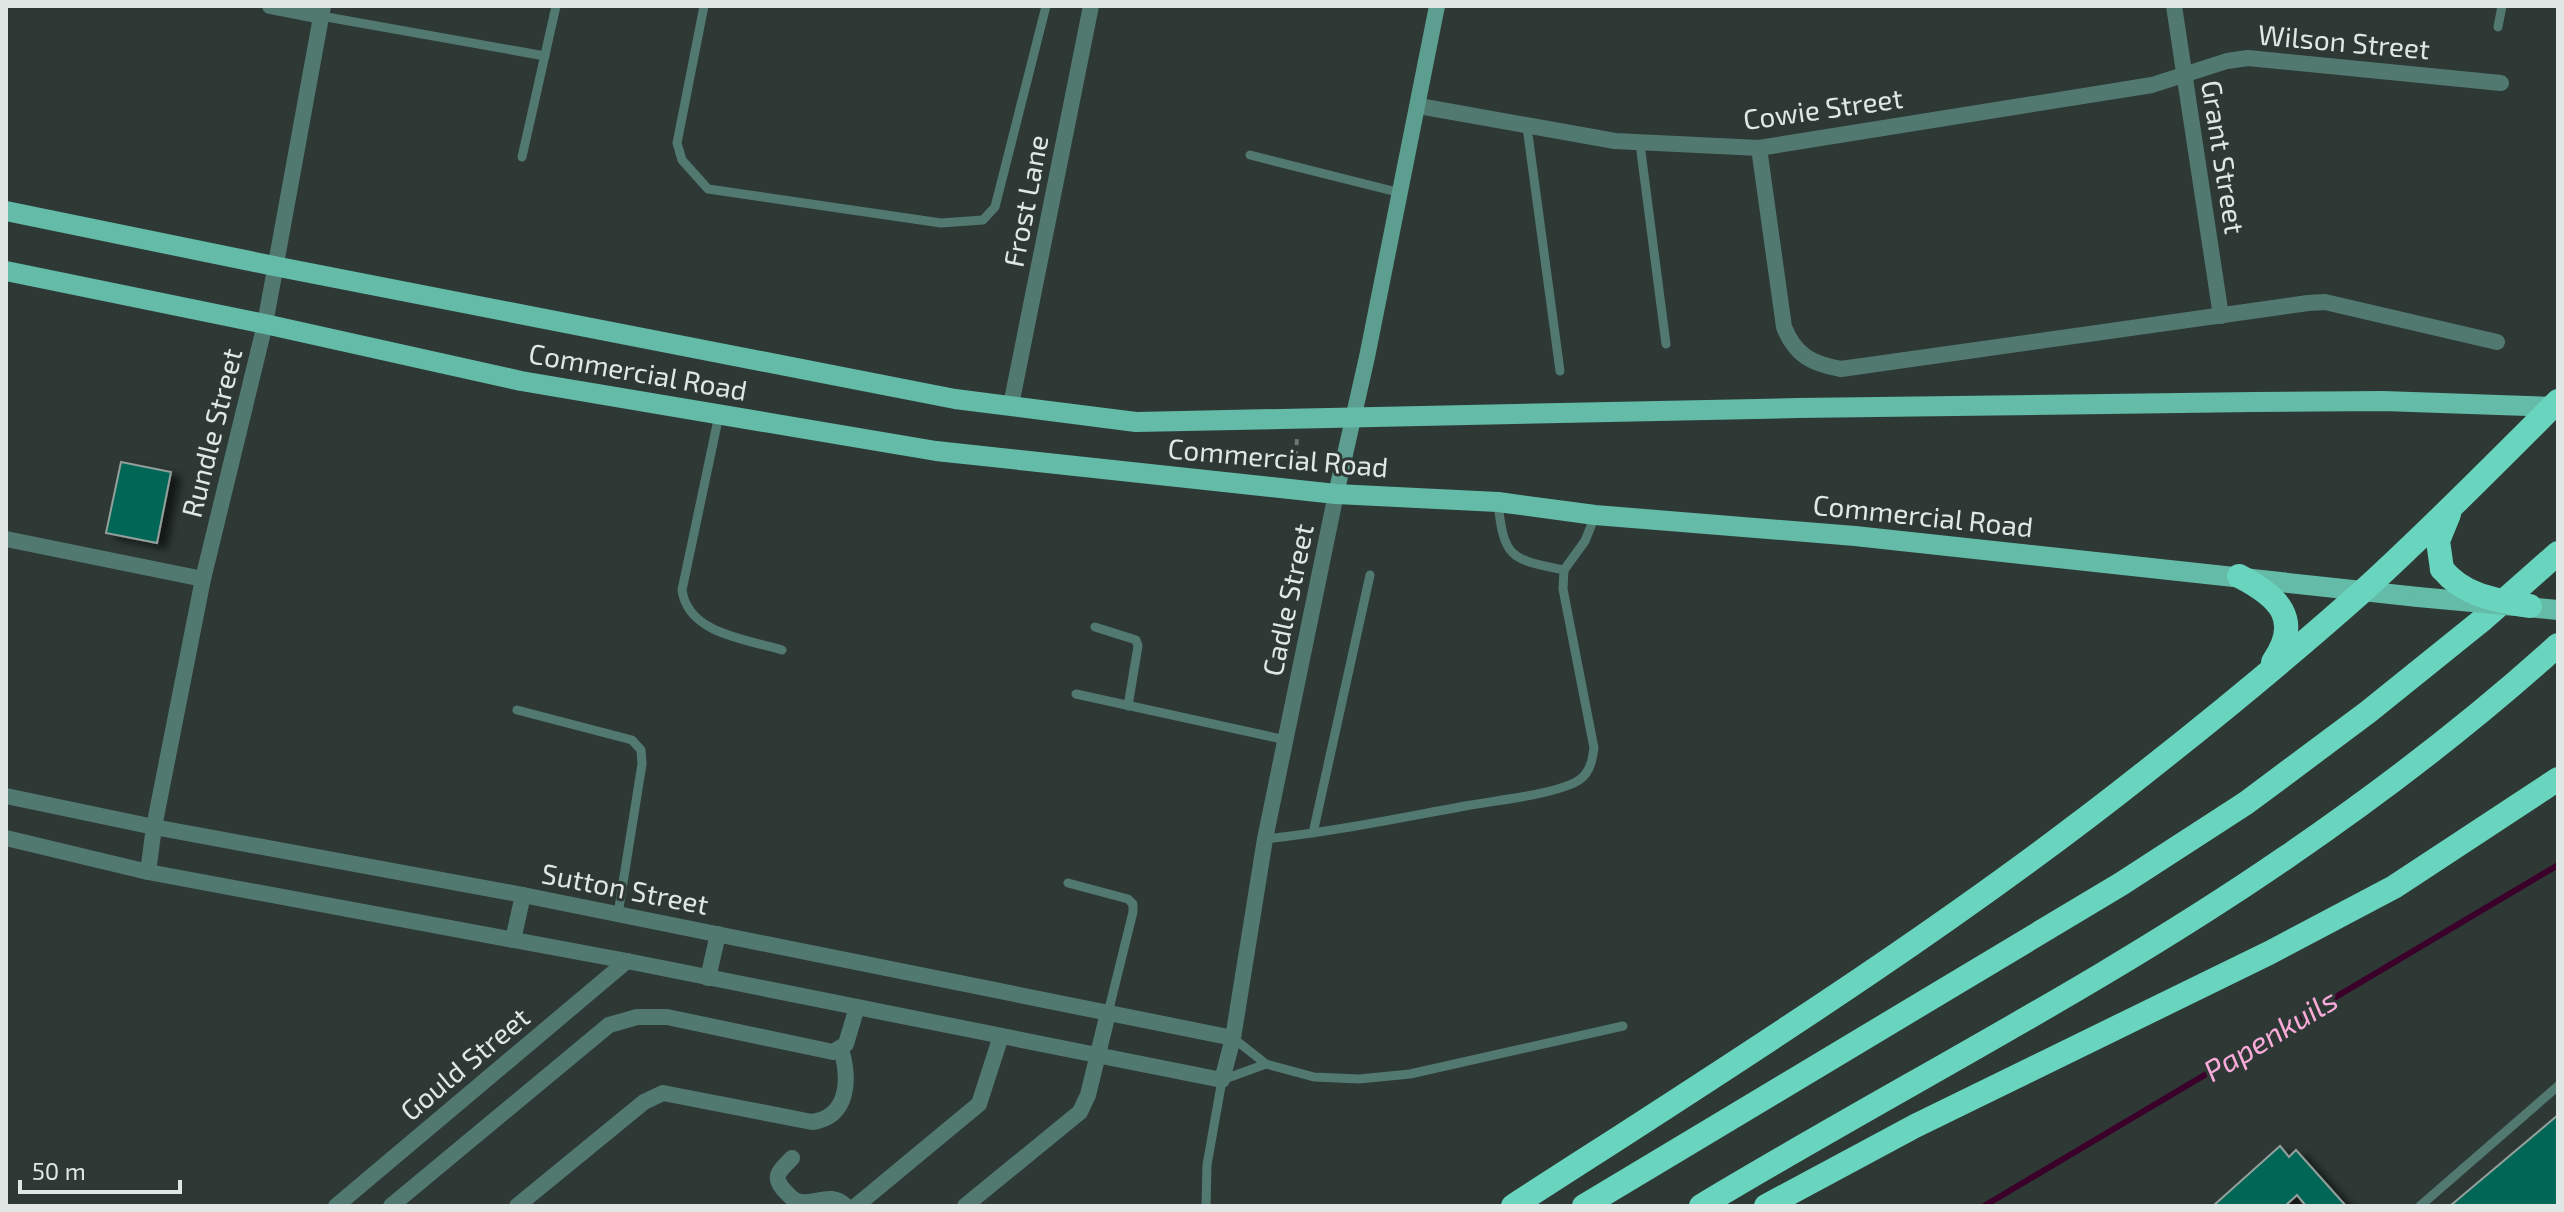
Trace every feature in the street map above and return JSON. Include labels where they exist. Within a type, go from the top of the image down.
[{"type":"highway","points":[[1513,1206],[1806,1014],[2003,878],[2142,775],[2363,591],[2556,405]]},
{"type":"highway","points":[[2452,506],[2438,541],[2442,569],[2468,592],[2530,606]]},
{"type":"highway","points":[[1584,1206],[2121,884],[2246,803],[2368,712],[2481,621],[2558,553]]},
{"type":"highway","points":[[2239,576],[2266,592],[2284,612],[2286,637],[2280,652],[2264,674]]},
{"type":"highway","points":[[1701,1206],[2155,942],[2285,858],[2409,768],[2558,645]]},
{"type":"highway","points":[[1766,1206],[1915,1126],[2269,953],[2394,887],[2558,779]]},
{"type":"main road","name":"Commercial Road","points":[[6,211],[955,399],[1136,422],[2282,402],[2556,405]]},
{"type":"main road","name":"Commercial Road","points":[[6,271],[521,381],[936,451],[1336,494],[1498,502],[1595,515],[1855,536],[2558,610]]},
{"type":"street","points":[[270,6],[322,11]]},
{"type":"street","name":"Frost Lane","points":[[1011,405],[1091,6]]},
{"type":"street","name":"Cadle Street","points":[[1222,1080],[1233,1038],[1265,839],[1419,106],[1437,6]]},
{"type":"street","name":"Grant Street","points":[[2174,6],[2221,316]]},
{"type":"street","name":"Rundle Street","points":[[148,872],[154,827],[203,579],[265,324],[322,11]]},
{"type":"street","name":"Wilson Street","points":[[2184,74],[2227,61],[2265,58],[2501,83]]},
{"type":"street","name":"Cowie Street","points":[[1419,106],[1640,144],[1759,148],[2152,85],[2184,74]]},
{"type":"street","points":[[1759,148],[1784,327],[1795,349],[1816,363],[1841,369],[2325,302],[2497,342]]},
{"type":"street","points":[[6,539],[203,579]]},
{"type":"street","name":"Sutton Street","points":[[6,796],[154,827],[523,895],[1233,1038]]},
{"type":"street","points":[[6,838],[148,872],[627,961],[1222,1080]]},
{"type":"street","points":[[513,940],[523,895]]},
{"type":"street","points":[[708,978],[718,934]]},
{"type":"street","name":"Gould Street","points":[[340,1205],[627,961]]},
{"type":"street","points":[[391,1206],[609,1025],[637,1017],[667,1017],[833,1052],[841,1049],[851,1033],[857,1007]]},
{"type":"street","points":[[965,1206],[1080,1112],[1088,1095],[1108,1013]]},
{"type":"street","points":[[856,1206],[979,1104],[1001,1036]]},
{"type":"street","points":[[517,1206],[644,1102],[663,1093],[812,1122],[827,1118],[840,1106],[847,1082],[841,1049]]},
{"type":"street","points":[[792,1158],[776,1178],[789,1195],[801,1202],[833,1198],[846,1206]]},
{"type":"lane","points":[[522,157],[556,6]]},
{"type":"lane","points":[[704,6],[677,143],[682,160],[708,189],[941,223],[983,220],[995,207],[1046,6]]},
{"type":"lane","points":[[2498,27],[2502,6]]},
{"type":"lane","points":[[322,11],[545,56]]},
{"type":"lane","points":[[1527,127],[1560,371]]},
{"type":"lane","points":[[1640,144],[1666,344]]},
{"type":"lane","points":[[1250,155],[1401,193]]},
{"type":"lane","points":[[719,415],[682,590],[684,605],[706,627],[782,650]]},
{"type":"lane","points":[[1498,502],[1500,524],[1511,553],[1524,561],[1564,570]]},
{"type":"lane","points":[[1265,839],[1515,797],[1563,786],[1584,776],[1590,769],[1594,748],[1563,589],[1564,570],[1585,541],[1595,515]]},
{"type":"lane","points":[[1313,833],[1370,575]]},
{"type":"lane","points":[[1095,627],[1136,640],[1138,646],[1128,706]]},
{"type":"lane","points":[[1076,694],[1286,740]]},
{"type":"lane","points":[[517,710],[632,740],[641,750],[642,764],[618,914]]},
{"type":"lane","points":[[1068,883],[1128,899],[1133,904],[1108,1013]]},
{"type":"lane","points":[[1233,1038],[1266,1064],[1314,1077],[1359,1079],[1410,1074],[1623,1026]]},
{"type":"lane","points":[[1222,1080],[1266,1064]]},
{"type":"lane","name":"Cadle Street","points":[[1206,1206],[1207,1165],[1222,1080]]},
{"type":"lane","points":[[2420,1206],[2558,1086]]},
{"type":"path","points":[[1295,489],[1297,419]]},
{"type":"building","points":[[121,462],[171,472],[157,543],[106,533]]},
{"type":"building","points":[[2558,1115],[2558,1206],[2450,1206]]},
{"type":"building","points":[[2280,1146],[2289,1157],[2296,1150],[2346,1206],[2306,1206],[2297,1195],[2285,1206],[2213,1206]]},
{"type":"waterway","name":"Papenkuils","points":[[1984,1206],[2558,865]]}]
